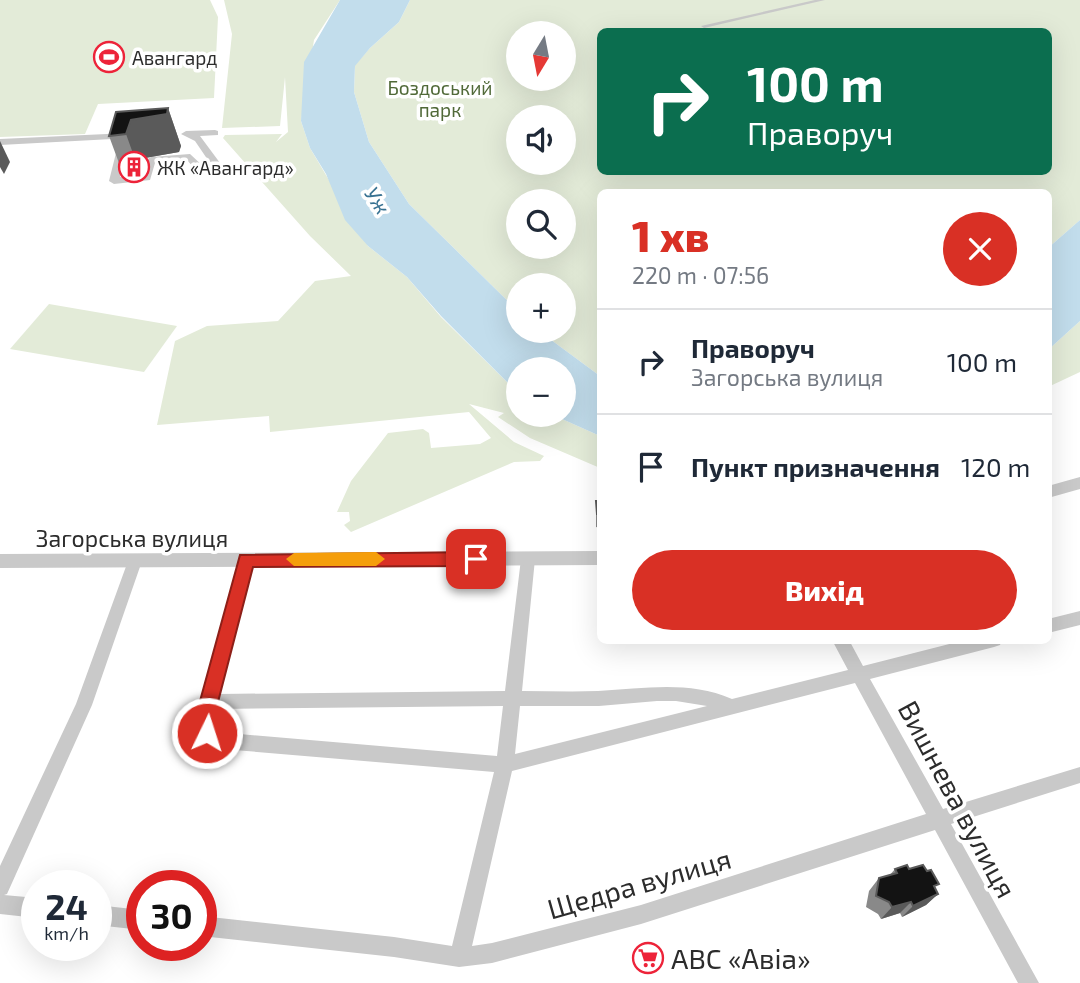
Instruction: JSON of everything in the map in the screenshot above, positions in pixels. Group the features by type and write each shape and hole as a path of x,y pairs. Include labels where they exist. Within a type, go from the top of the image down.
{"street":[{"path":"696,22 789,0"},
{"path":"704,26 822,0"},
{"path":"173,134 215,133"},
{"path":"123,136 114,181 146,178 151,160 190,157 203,173 218,167 198,139 186,134"},
{"path":"0,142 136,136"},
{"path":"1052,491 1080,483"},
{"name":"Загорська вулиця","path":"0,561 597,558"},
{"path":"459,957 505,765 528,559"},
{"path":"246,560 204,723 207,733 216,739 505,765 979,644"},
{"path":"0,887 84,705 135,561"},
{"path":"1052,625 1080,618"},
{"name":"Вишнева вулиця","path":"842,644 1029,983"},
{"path":"208,702 513,696 583,699 684,695 714,698 731,707"},
{"name":"Щедра вулиця","path":"217,928 394,947 459,957 522,946 763,876 938,817 1080,775"},
{"path":"0,904 21,906"}],"green space":[{"name":"Авангард","path":"0,0 210,0 218,17 214,98 98,104 85,134 0,137"},
{"path":"224,0 340,0 314,40 301,121 310,148 368,246 407,277 441,317 506,381 506,422 498,417 504,413 469,404 514,442 544,456 540,461 514,462 351,532 344,525 350,521 349,512 337,512 351,481 388,433 423,429 429,433 431,448 480,444 491,438 469,412 270,432 269,416 157,425 175,341 207,326 278,321 315,281 351,276 310,236 223,138 225,135 282,134 276,142 288,132 285,77 280,126 222,128 232,34"},
{"name":"Боздоський парк","path":"410,0 1080,0 1080,220 1052,244 1052,189 597,189 597,374 555,343 576,343 576,273 506,273 506,299 409,204 369,142 354,92 355,65 399,22"},
{"path":"49,304 177,326 144,372 10,349"},
{"path":"1080,321 1080,372 1052,385 1052,346"},
{"path":"576,425 597,435 597,467 530,438 513,427"}],"water":[{"name":"Уж","path":"340,0 410,0 399,22 370,48 355,66 354,92 369,142 409,204 506,299 506,343 555,343 574,357 506,357 506,381 441,316 407,277 368,246 345,220 326,174 310,148 301,121 304,62"},
{"path":"1080,220 1080,321 1052,346 1052,244"},
{"path":"576,358 597,374 597,435 576,425"}],"building":[{"path":"168,108 167,114 131,120 126,134 109,136 116,112"},
{"path":"907,865 909,869 923,865 927,871 931,870 939,884 934,886 938,894 913,906 911,902 892,907 889,902 876,896 879,878 897,873 895,869"}],"slow traffic":[{"path":"294,559 376,559"}],"place":[{"name":"Авангард","path":"109,57"},
{"name":"ЖК «Авангард»","path":"134,167"},
{"name":"ABC «Авіа»","path":"648,958"}],"route":[{"path":"207,733 204,723 208,702 246,560 476,559"}]}
